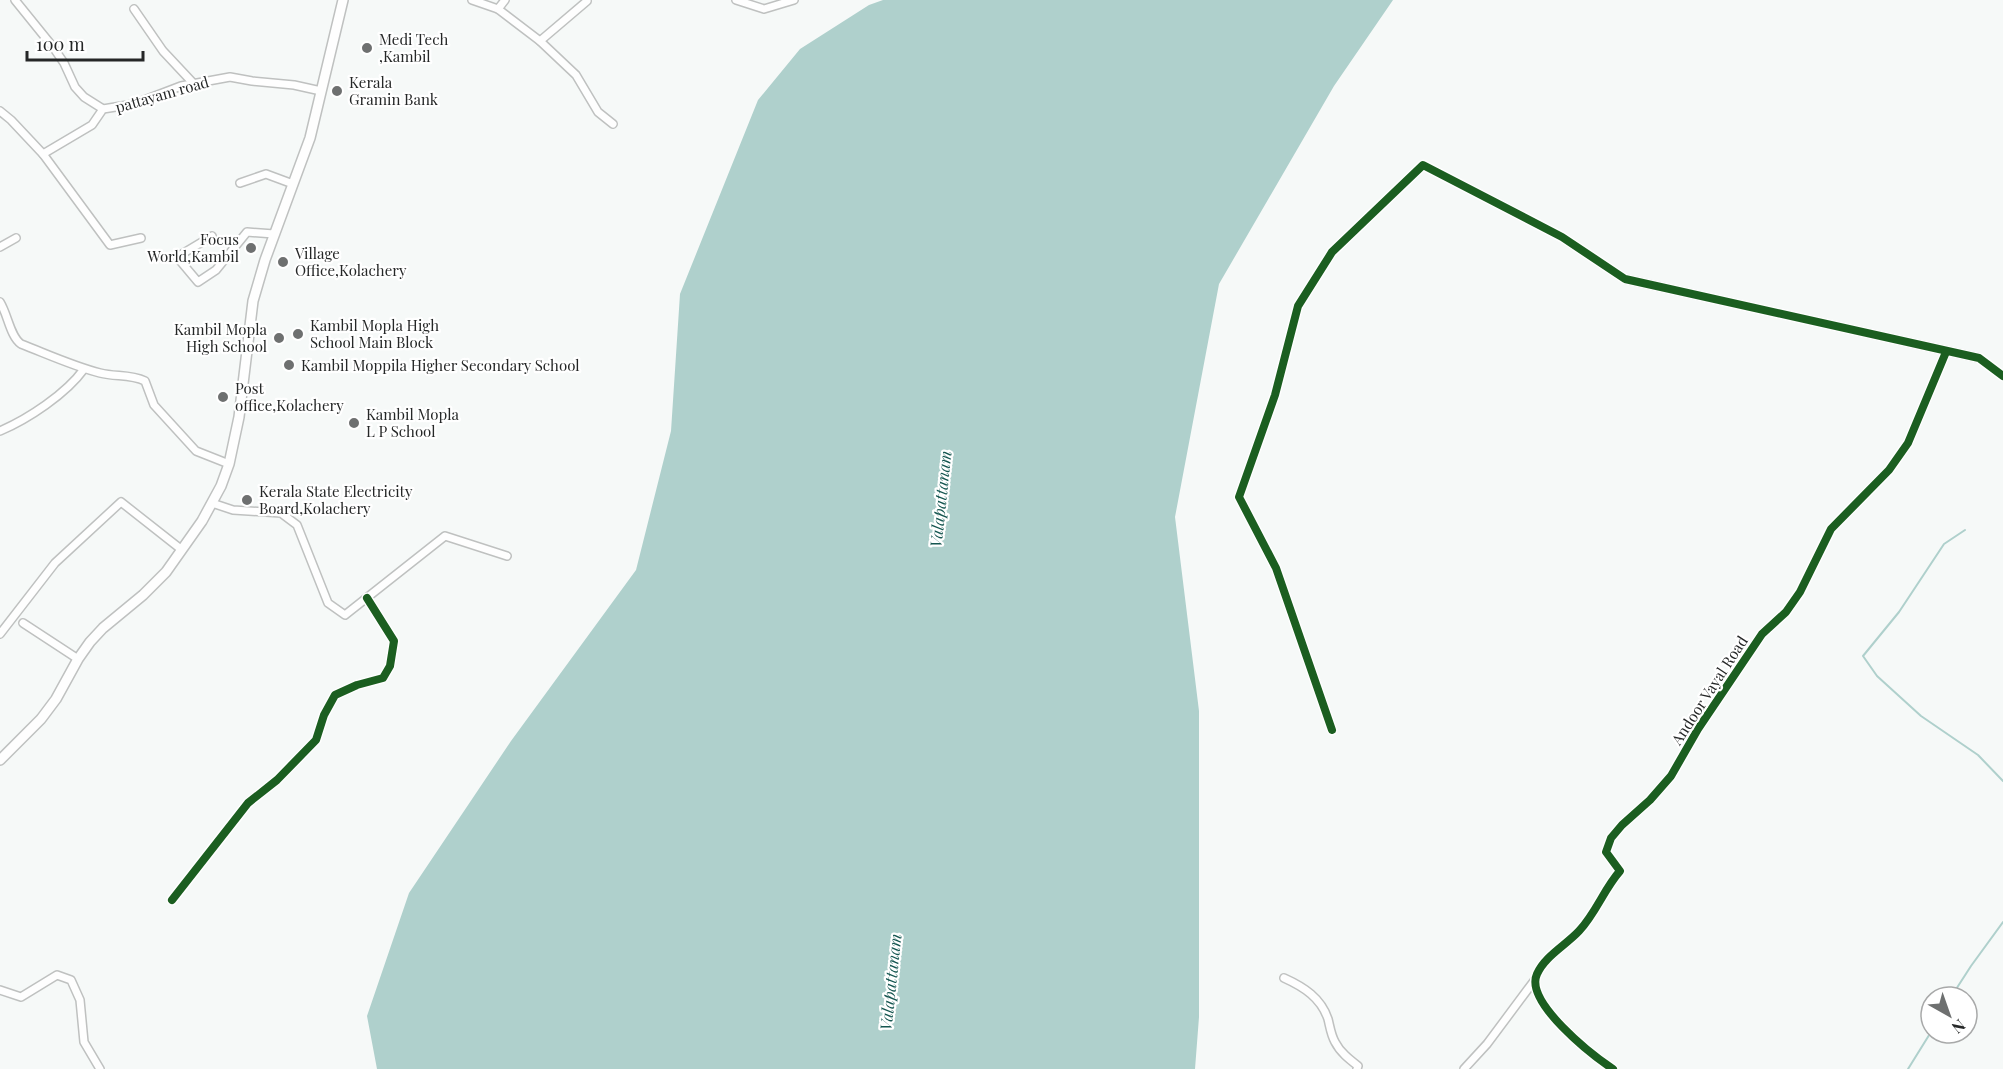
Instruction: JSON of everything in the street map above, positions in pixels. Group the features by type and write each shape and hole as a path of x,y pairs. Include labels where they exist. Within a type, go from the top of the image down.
{"main road":[{"path":"0,759 42,719 78,659 103,628 166,572 212,503 229,464 239,417 253,301 274,234 310,138 343,0"}],"street":[{"path":"15,0 43,32 64,63 75,87 84,98 103,109"},
{"path":"472,0 498,9 540,41 576,75 598,112 613,124"},
{"path":"498,9 505,0"},
{"path":"736,0 764,9 794,0"},
{"path":"540,41 587,2"},
{"path":"134,9 163,51 193,83"},
{"name":"pattayam road","path":"43,154 92,125 103,109 134,104 193,83 230,76 321,91"},
{"path":"0,111 43,154 110,245 141,238"},
{"path":"1332,730 1276,568 1239,497 1275,395 1298,306 1332,252 1423,165 1562,237 1624,279 1980,358 2003,376"},
{"path":"240,183 266,174 293,184"},
{"path":"212,236 177,257 198,282 216,270 247,232 274,234"},
{"path":"0,247 16,238"},
{"path":"0,302 9,319 15,340 21,345 84,369 104,374 135,376 146,381 154,405 196,451 229,464"},
{"name":"Andoor Vayal Road","path":"1534,981 1545,963 1578,933 1597,908 1611,881 1620,871 1606,852 1611,838 1671,776 1698,729 1762,634 1786,612 1800,592 1830,529 1889,470 1908,443 1946,352"},
{"path":"0,431 32,414 65,390 84,369"},
{"path":"0,633 55,563 121,502 182,550"},
{"path":"212,503 233,510 281,513 297,525 328,603 345,615 445,536 507,556"},
{"path":"172,900 248,803 277,780 316,740 324,715 335,695 357,685 383,678 390,666 394,641 367,598"},
{"path":"23,623 78,659"},
{"path":"0,990 21,997 57,975 71,980 80,1000 84,1042 98,1062 100,1069"},
{"path":"1284,978 1305,988 1314,996 1327,1017 1335,1043 1343,1054 1358,1066 1356,1069"},
{"path":"1464,1069 1487,1044 1534,981"},
{"path":"1534,981 1537,995 1576,1042 1613,1069"}],"water":[{"name":"Valapattanam","path":"883,0 1393,0 1334,86 1219,284 1175,517 1199,711 1199,1017 1195,1069 377,1069 367,1016 409,893 511,741 636,570 671,431 680,294 758,100 800,49 869,5"}],"waterway":[{"path":"1965,530 1944,544 1899,612 1863,656 1877,676 1921,716 1978,755 2003,781"},
{"path":"1959,985 2003,922"},
{"path":"1908,1069 1923,1045"}],"cycle path":[{"path":"1332,730 1276,568 1239,497 1275,395 1298,306 1332,252 1423,165 1562,237 1625,279 1979,358 2003,376"},
{"path":"1613,1069 1576,1040 1550,1013 1540,999 1536,986 1537,974 1545,962 1585,924 1620,871 1606,852 1611,838 1671,776 1698,729 1762,634 1786,612 1800,592 1831,529 1889,470 1908,443 1946,352"},
{"path":"172,900 248,803 277,780 316,740 324,715 335,695 357,685 383,678 390,666 394,641 367,598"}],"place":[{"name":"Medi Tech ,Kambil","path":"367,48"},
{"name":"Kerala Gramin Bank","path":"337,91"},
{"name":"Focus World,Kambil","path":"251,248"},
{"name":"Village Office,Kolachery","path":"283,262"},
{"name":"Kambil Mopla High School Main Block","path":"298,334"},
{"name":"Kambil Mopla High School","path":"279,338"},
{"name":"Kambil Moppila Higher Secondary School","path":"289,365"},
{"name":"Post office,Kolachery","path":"223,397"},
{"name":"Kambil Mopla L P School","path":"354,423"},
{"name":"Kerala State Electricity Board,Kolachery","path":"247,500"}]}
